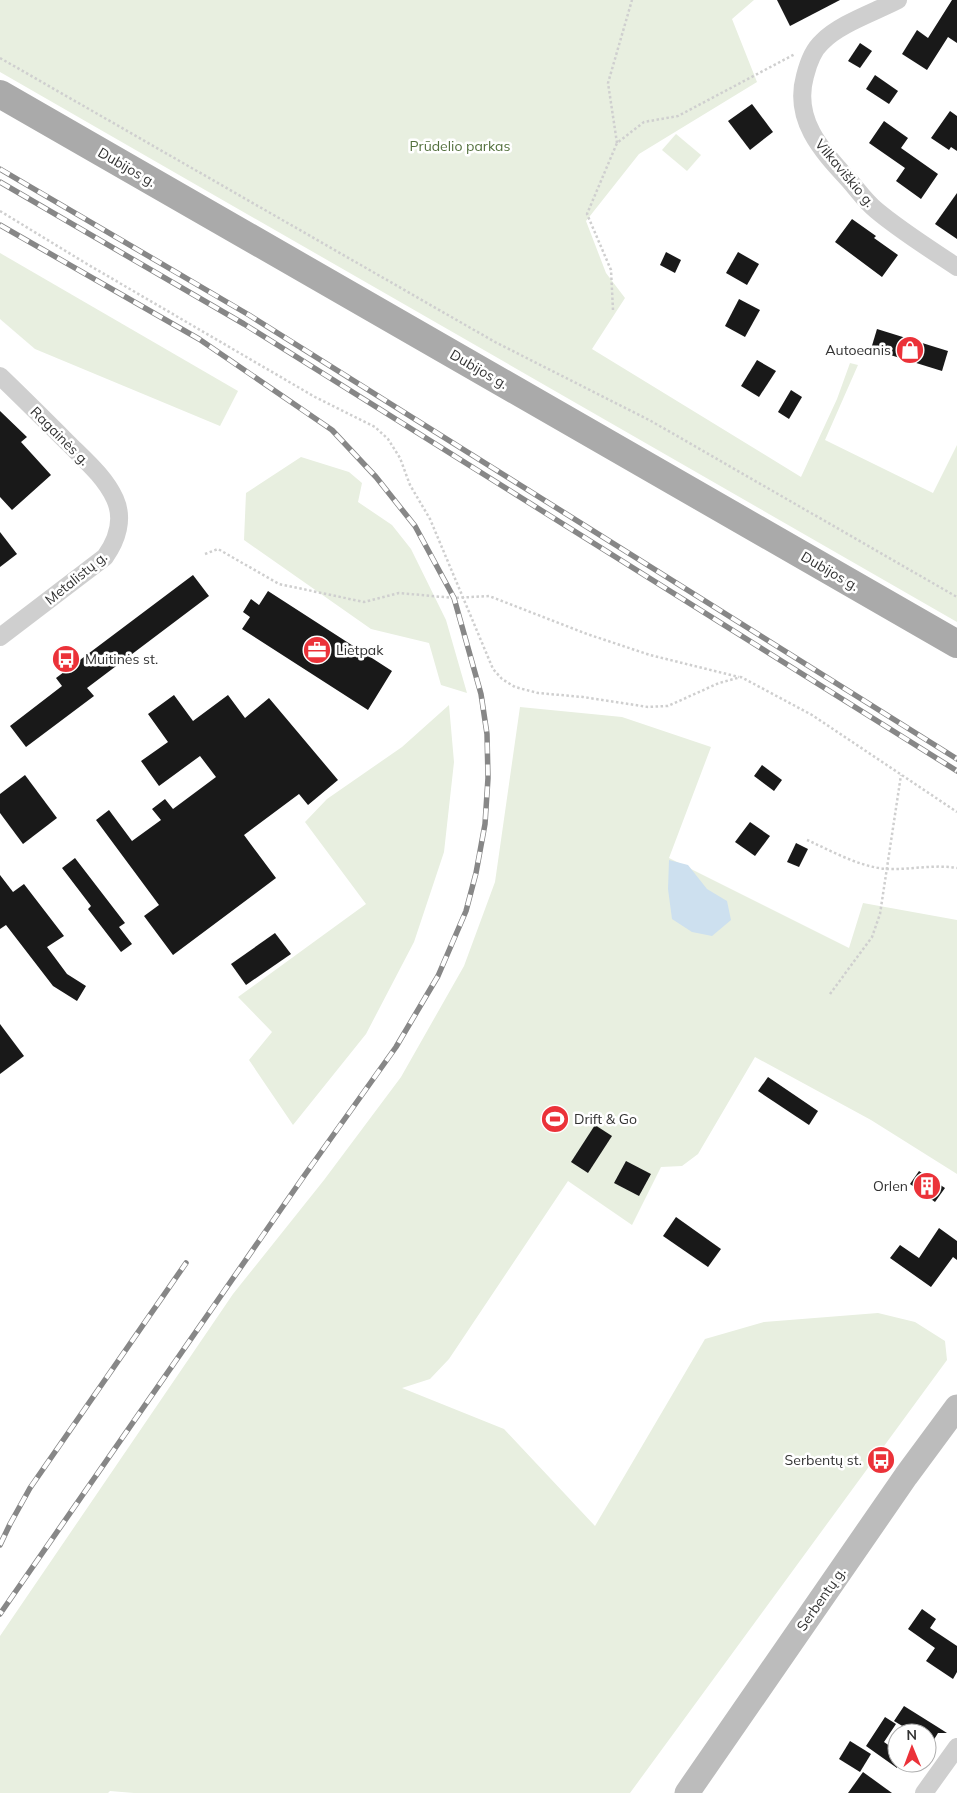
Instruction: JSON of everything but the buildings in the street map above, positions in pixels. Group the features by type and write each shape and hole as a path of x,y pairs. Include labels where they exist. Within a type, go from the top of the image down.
{"main road":[{"name":"Dubijos g.","path":"0,94 957,644"},
{"name":"Serbentų g.","path":"687,1793 906,1476 957,1407"}],"street":[{"name":"Vilkaviškio g.","path":"898,0 837,30 821,42 806,70 801,88 803,109 809,129 820,149 875,209 957,267"},
{"name":"Ragainės g.","path":"0,376 100,475 115,500"},
{"name":"Metalistų g.","path":"0,637 105,557 113,547 117,536 119,517 115,500"},
{"path":"924,1793 957,1747"}],"path":[{"path":"617,143 608,83 632,0"},
{"path":"613,310 611,270 587,214 617,143 644,122 678,116 821,42"},
{"path":"0,58 495,342 651,420 957,597"},
{"path":"0,211 315,397 375,427 388,440 400,458 410,485 430,519 493,669 502,679 515,687 538,693 583,697 648,707 668,706 719,683 741,677"},
{"path":"205,554 218,548 279,584 364,602 399,593 454,598 489,596 586,634 650,655 741,677 812,715 957,812"},
{"path":"830,994 872,937 880,914 901,775"},
{"path":"807,840 858,863 886,869 946,866 957,868"}],"green space":[{"name":"Prūdelio parkas","path":"0,0 754,0 732,19 757,82 639,154 586,221 606,273 625,298 592,349 801,477 837,399 850,363 858,365 825,440 933,493 957,445 957,622 0,72"},
{"path":"676,134 701,155 687,171 662,150"},
{"path":"0,253 238,391 220,426 35,349 0,319"},
{"path":"301,457 349,472 362,483 358,502 392,525 411,549 446,620 467,693 441,685 429,643 371,629 244,540 246,493"},
{"path":"449,705 454,762 444,852 414,942 366,1034 293,1125 249,1060 272,1032 238,997 366,904 305,822 327,799 402,747"},
{"path":"520,707 622,717 711,747 669,858 849,948 863,903 957,920 957,1174 871,1120 755,1057 698,1154 682,1166 661,1167 632,1225 568,1181 449,1359 430,1379 402,1388 504,1429 595,1526 705,1339 764,1322 878,1313 915,1322 945,1341 947,1360 630,1793 134,1793 110,1791 108,1793 0,1793 0,1636 233,1294 324,1180 401,1077 464,966 495,882"}],"water":[{"path":"669,860 688,865 707,889 727,901 731,920 712,936 692,932 672,919 668,889"}],"railway":[{"path":"0,169 249,315 957,759"},
{"path":"0,182 244,324 957,771"},
{"path":"0,225 199,339 332,430 376,477 415,526 454,598 481,694 487,734 488,778 485,824 476,873 466,911 438,976 396,1047 304,1176 0,1614"},
{"path":"0,1545 30,1488 186,1263"}],"place":[{"name":"Autoeanis","path":"910,350"},
{"name":"Lietpak","path":"317,650"},
{"name":"Muitinės st.","path":"66,659"},
{"name":"Drift & Go","path":"555,1119"},
{"name":"Orlen","path":"927,1186"},
{"name":"Serbentų st.","path":"881,1460"}]}
